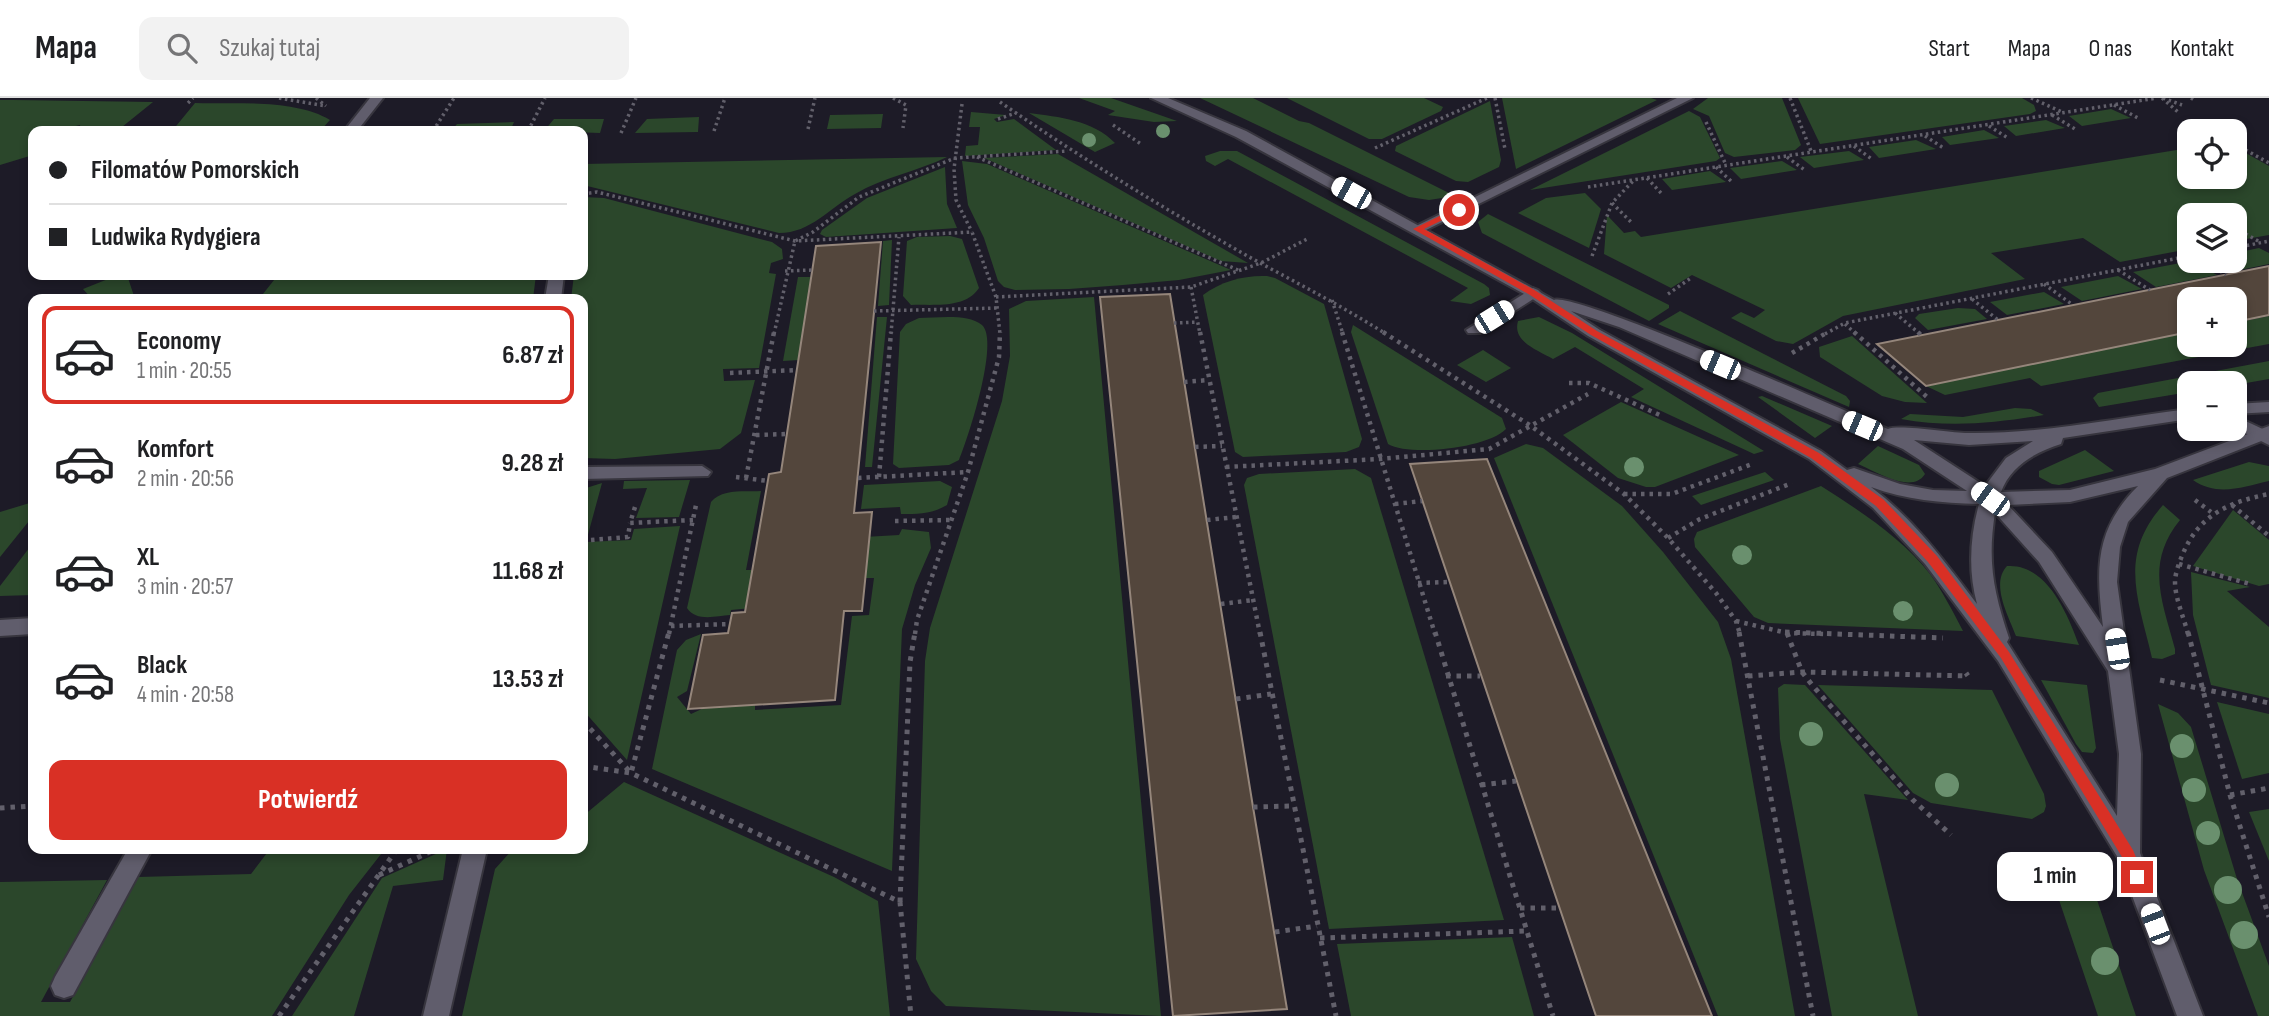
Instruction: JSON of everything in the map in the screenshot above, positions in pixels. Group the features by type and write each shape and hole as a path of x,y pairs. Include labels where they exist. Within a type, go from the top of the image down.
{"street":[{"path":"354,126 377,98"},
{"path":"1157,98 1241,134 1533,293 1594,333 1865,480 1898,490 1933,496 1990,499 2070,496 2160,474 2267,436"},
{"path":"1417,229 1687,98"},
{"path":"1474,330 1533,293"},
{"path":"1533,293 1625,324 1909,445 1952,471 1990,499 2029,537 2062,579 2120,671"},
{"path":"2247,408 2269,407"},
{"path":"1862,426 1921,437 2005,440 2177,416"},
{"path":"2005,655 1984,591 1979,542 1999,475 2020,455 2044,443 2096,426"},
{"path":"2247,427 2267,436"},
{"path":"1815,455 1880,503 1933,559 2005,655 2128,854 2190,1016"},
{"path":"588,473 702,472"},
{"path":"2128,854 2130,754 2107,582 2108,555 2114,528 2131,501 2160,474"},
{"path":"0,628 28,626"},
{"path":"64,986 137,854"},
{"path":"436,1016 474,854"}],"path":[{"path":"188,103 193,98"},
{"path":"279,98 327,106"},
{"path":"436,126 454,98"},
{"path":"531,126 545,98"},
{"path":"621,133 636,98"},
{"path":"714,131 725,98"},
{"path":"808,130 815,98"},
{"path":"893,98 906,105 903,128"},
{"path":"1375,148 1487,98"},
{"path":"1790,98 1811,151"},
{"path":"2031,98 2062,112"},
{"path":"2160,98 2178,112"},
{"path":"1584,188 2160,98 2182,105"},
{"path":"2191,98 2196,101"},
{"path":"1000,102 1070,151 1332,300 1531,426 1624,494 1668,538 1716,593 1735,621 1813,1016"},
{"path":"911,1016 900,902 910,662 918,620 968,472 999,357 1000,331 996,297 972,232 956,200 955,158 962,104"},
{"path":"2114,105 2138,118"},
{"path":"998,119 1016,113"},
{"path":"2052,115 2075,128"},
{"path":"1112,125 1142,144"},
{"path":"1989,126 2008,138"},
{"path":"1924,135 1945,149"},
{"path":"1854,146 1873,160"},
{"path":"746,478 785,271 794,241 813,232 859,197 955,158 1070,151"},
{"path":"2247,151 2269,163"},
{"path":"1786,156 1806,171"},
{"path":"977,157 1238,270"},
{"path":"1716,167 1732,182"},
{"path":"1647,177 1661,193"},
{"path":"1591,256 1612,203 1635,179"},
{"path":"588,193 597,192 794,241 972,232"},
{"path":"1612,203 1632,223"},
{"path":"2247,234 2269,243"},
{"path":"880,477 899,237"},
{"path":"996,297 1191,286 1261,262 1309,238"},
{"path":"2247,245 2262,242"},
{"path":"1792,353 1845,323 2177,258"},
{"path":"785,271 813,270"},
{"path":"2118,270 2150,290"},
{"path":"1668,294 1691,278"},
{"path":"2044,284 2073,305"},
{"path":"1191,286 1336,1016"},
{"path":"1971,299 1998,320"},
{"path":"1332,300 1553,1016"},
{"path":"874,311 998,307"},
{"path":"1895,313 1921,335"},
{"path":"1174,323 1198,322"},
{"path":"1845,323 1931,401"},
{"path":"730,373 798,370"},
{"path":"1184,382 1209,380"},
{"path":"1226,467 1380,459 1489,449 1588,394"},
{"path":"756,435 788,434"},
{"path":"1195,447 1222,446"},
{"path":"631,772 671,625 702,472 768,481"},
{"path":"858,478 968,472"},
{"path":"1668,538 1700,519 1792,483 1785,478"},
{"path":"2269,494 2211,512 2193,533 2179,564 2175,582 2230,795 2269,917"},
{"path":"1394,504 1422,501"},
{"path":"2231,504 2269,536"},
{"path":"1206,520 1236,517"},
{"path":"895,522 953,520"},
{"path":"591,540 628,537 630,523"},
{"path":"2179,564 2250,584"},
{"path":"1418,583 1448,582"},
{"path":"1221,604 1253,600"},
{"path":"1735,621 1787,633 1948,638"},
{"path":"671,625 730,624"},
{"path":"1787,633 1802,671 1913,800 1951,835"},
{"path":"1748,676 1802,671 1968,676 1962,665"},
{"path":"1446,676 1479,676"},
{"path":"2203,689 2269,703"},
{"path":"1236,699 1271,694"},
{"path":"588,726 631,772"},
{"path":"588,767 631,772 900,902"},
{"path":"1481,785 1516,781"},
{"path":"2230,795 2269,788"},
{"path":"0,808 28,806"},
{"path":"1253,807 1293,806"},
{"path":"279,1016 393,854"},
{"path":"378,875 424,854"},
{"path":"1520,908 1559,908"},
{"path":"1275,932 1317,926"},
{"path":"1320,939 1526,930"}],"green space":[{"path":"1079,98 1111,98 1177,121 1154,122 1108,115 1115,111"},
{"path":"1200,98 1253,98 1455,196 1429,200 1409,197"},
{"path":"1287,98 1424,98 1443,107 1441,111 1382,139 1369,139"},
{"path":"1502,98 1651,98 1657,100 1516,169"},
{"path":"1708,98 1782,98 1801,145 1795,150 1734,157 1725,153 1709,116 1693,109"},
{"path":"1798,98 2022,98 2034,105 2036,111 1820,144"},
{"path":"0,100 153,102 123,126 28,126 28,157 0,165"},
{"path":"1490,101 1501,160 1499,167 1468,182 1456,181 1395,151 1396,146"},
{"path":"195,103 283,106 316,113 330,120 325,126 176,126"},
{"path":"2111,109 2131,118 2082,126 2069,116"},
{"path":"1689,111 1700,117 1720,158 1716,161 1530,190"},
{"path":"971,112 1006,115 994,119 997,122 1014,119 1056,150 965,156 966,146 978,145 980,127 969,127"},
{"path":"1029,113 1086,124 1115,143 1095,152"},
{"path":"883,114 881,128 827,129 830,115"},
{"path":"699,117 698,132 635,133 647,119"},
{"path":"554,119 604,119 600,133 588,133 588,126 548,126"},
{"path":"2046,120 2065,128 2016,136 2004,126"},
{"path":"514,122 512,126 455,126"},
{"path":"1984,130 1999,138 1950,145 1942,137"},
{"path":"1916,140 1936,149 1879,158 1869,147"},
{"path":"2177,150 2177,189 2247,189 2247,154 2269,166 2269,235 2247,239 2247,203 2177,203 2177,251 2120,262 2083,238 1991,253 2025,279 1843,316 1793,344 1776,341 1731,318 1741,312 1754,318 1765,310 1692,275 1671,288 1604,254 1607,215 1624,233 1635,231 1641,237"},
{"path":"1220,151 1237,151 1484,284 1489,288 1490,295 1471,304 1450,301 1468,288 1228,159 1215,166 1206,161 1205,156"},
{"path":"1849,151 1864,160 1814,168 1800,157"},
{"path":"1058,154 1248,263 1221,261 984,158"},
{"path":"947,157 866,188 801,229 779,233 588,186 588,164"},
{"path":"962,161 987,164 1231,270 1179,280 1123,285 1015,290 1004,287 998,281 984,238 968,205"},
{"path":"1782,161 1797,170 1741,179 1730,168"},
{"path":"945,167 947,204 957,228 826,237 820,234 867,198"},
{"path":"1710,171 1726,182 1672,190 1662,179"},
{"path":"1585,193 1601,209 1589,248 1518,213 1546,198"},
{"path":"588,197 604,198 772,242 782,249 783,259 771,263 769,273 776,274 759,368 723,369 724,381 755,380 741,433 720,449 615,459 588,458 588,294 572,294 573,280 588,280"},
{"path":"1488,214 1669,305 1669,308 1649,321 1482,233 1478,222"},
{"path":"950,236 962,239 979,288 973,295 958,302 911,305 903,296 907,241 917,237"},
{"path":"892,240 889,305 878,306 883,241"},
{"path":"2259,248 2269,253 2269,264 2247,269 2247,250"},
{"path":"2177,264 2177,273 2217,275 2156,287 2133,272"},
{"path":"1267,276 1324,304 1362,439 1359,447 1346,452 1243,457 1235,452 1203,295 1234,280"},
{"path":"2118,276 2142,289 2082,301 2061,287"},
{"path":"798,277 812,277 799,360 783,361"},
{"path":"106,280 129,280 133,294 88,294 83,289"},
{"path":"274,280 535,280 534,294 263,294"},
{"path":"2044,292 2064,304 2007,315 1990,302"},
{"path":"1094,297 1161,1016 946,1006 931,991 916,959 925,661 930,628 1002,401 1010,356 1009,309 1026,301"},
{"path":"1958,308 1975,309 1987,319 1928,330 1915,318 1919,314"},
{"path":"1680,311 1846,396 1850,401 1849,407 1658,324"},
{"path":"2269,316 2269,344 2247,348 2247,321"},
{"path":"877,317 887,317 872,467 865,467"},
{"path":"1539,317 1572,333 1764,451 1754,454 1631,397 1644,389 1575,347 1553,359 1534,349 1519,335 1518,321"},
{"path":"919,318 960,318 982,325 987,335 985,369 975,412 959,460 949,465 899,468 893,464 900,332 906,324"},
{"path":"1353,325 1502,418 1506,429 1497,436 1467,446 1413,450 1388,444 1351,332"},
{"path":"2177,334 2177,357 2198,357 2041,386 2030,378 1945,395 1926,386"},
{"path":"1852,336 1927,403 1905,402 1882,396 1820,357 1819,347"},
{"path":"1483,350 1511,368 1486,382 1457,365"},
{"path":"2269,361 2269,379 2247,383 2247,371 2216,371"},
{"path":"2177,378 2177,394 2099,407 2093,398 2098,393"},
{"path":"1762,396 1832,426 1815,438 1758,397"},
{"path":"1621,402 1739,455 1655,487 1646,487 1618,478 1563,435"},
{"path":"2015,408 2031,409 2044,415 1973,423 1901,419 1910,414 1963,417"},
{"path":"1526,444 1543,448 1622,506 1663,552 1718,622 1731,659 1795,1016 1718,1016 1494,458"},
{"path":"1878,446 1919,465 1925,474 1919,480 1903,482 1858,464"},
{"path":"2085,450 2114,471 2059,485 2039,477 2039,471"},
{"path":"2249,462 2269,466 2269,481 2240,488 2221,489 2211,488 2193,480"},
{"path":"1355,469 1371,478 1504,920 1329,929 1244,485 1247,478 1259,474"},
{"path":"1765,472 1774,480 1701,505 1692,496"},
{"path":"690,480 679,517 636,518 647,488 623,489 624,481"},
{"path":"940,481 952,487 947,505 936,510 920,514 901,514 900,507 861,509 864,485"},
{"path":"602,483 588,535 588,487"},
{"path":"1821,486 1879,526 1919,561 1939,588 1963,631 1768,623 1754,617 1695,547 1697,532"},
{"path":"761,491 746,570 760,570 752,608 731,610 730,615 696,615 687,608 711,502 727,493"},
{"path":"28,504 28,522 0,557 0,512"},
{"path":"2163,505 2180,520 2169,536 2160,567 2165,615 2175,649 2175,654 2162,659 2152,658 2135,578 2140,542"},
{"path":"2233,510 2269,540 2269,584 2259,586 2193,566"},
{"path":"680,526 627,760 588,716 588,542 631,540 634,529"},
{"path":"902,529 929,532 931,548 915,585 902,629 892,871 652,769 677,650 686,640 701,634 687,691 677,697 691,714 706,707 755,705 755,710 841,705 852,616 869,615 874,578 857,578 864,537 899,535"},
{"path":"28,550 28,595 0,596 0,586"},
{"path":"2007,566 2021,567 2044,582 2062,606 2079,645 2016,636 2002,601 2000,582"},
{"path":"2191,572 2250,587 2227,591 2269,627 2269,698 2211,685 2193,615"},
{"path":"2041,680 2087,685 2096,748 2093,753 2082,752 2076,744"},
{"path":"1784,684 1805,685 1908,800 1864,794 1918,1016 1832,1016 1780,739 1778,688"},
{"path":"1818,685 1992,690 2044,794 2044,812 2032,819 1931,803 1913,793"},
{"path":"2217,702 2269,714 2269,773 2242,779"},
{"path":"2158,704 2178,713 2191,727 2237,879 2269,966 2269,1016 2258,1016 2204,870"},
{"path":"624,782 834,877 878,901 890,1016 462,1016 495,869 508,854 588,854 588,812"},
{"path":"2269,809 2269,861 2249,812"},
{"path":"266,854 381,854 349,895 272,1016 0,1016 0,882 107,880 41,1002 70,1002 138,877 251,874"},
{"path":"436,854 446,854 443,880 393,886 354,1016 292,1016 382,878"},
{"path":"2043,864 2070,868 2092,885 2136,1016 2098,1016 2053,882 2028,877 2032,870"},
{"path":"1512,937 1534,1016 1351,1016 1337,944"}],"building":[{"path":"881,242 854,513 872,512 862,611 844,611 835,700 688,709 703,635 728,633 732,613 745,612 769,474 781,472 816,246"},
{"path":"2269,266 2269,315 2247,320 2247,287 2177,287 2177,334 1926,386 1877,344 2234,273 2247,273 2247,270"},
{"path":"1170,294 1287,1009 1173,1016 1100,297"},
{"path":"1487,459 1712,1016 1596,1016 1410,464"}],"route":[{"path":"1459,210 1417,229 1533,293 1594,333 1815,455 1880,503 1933,559 2005,655 2128,854 2137,877"}]}
